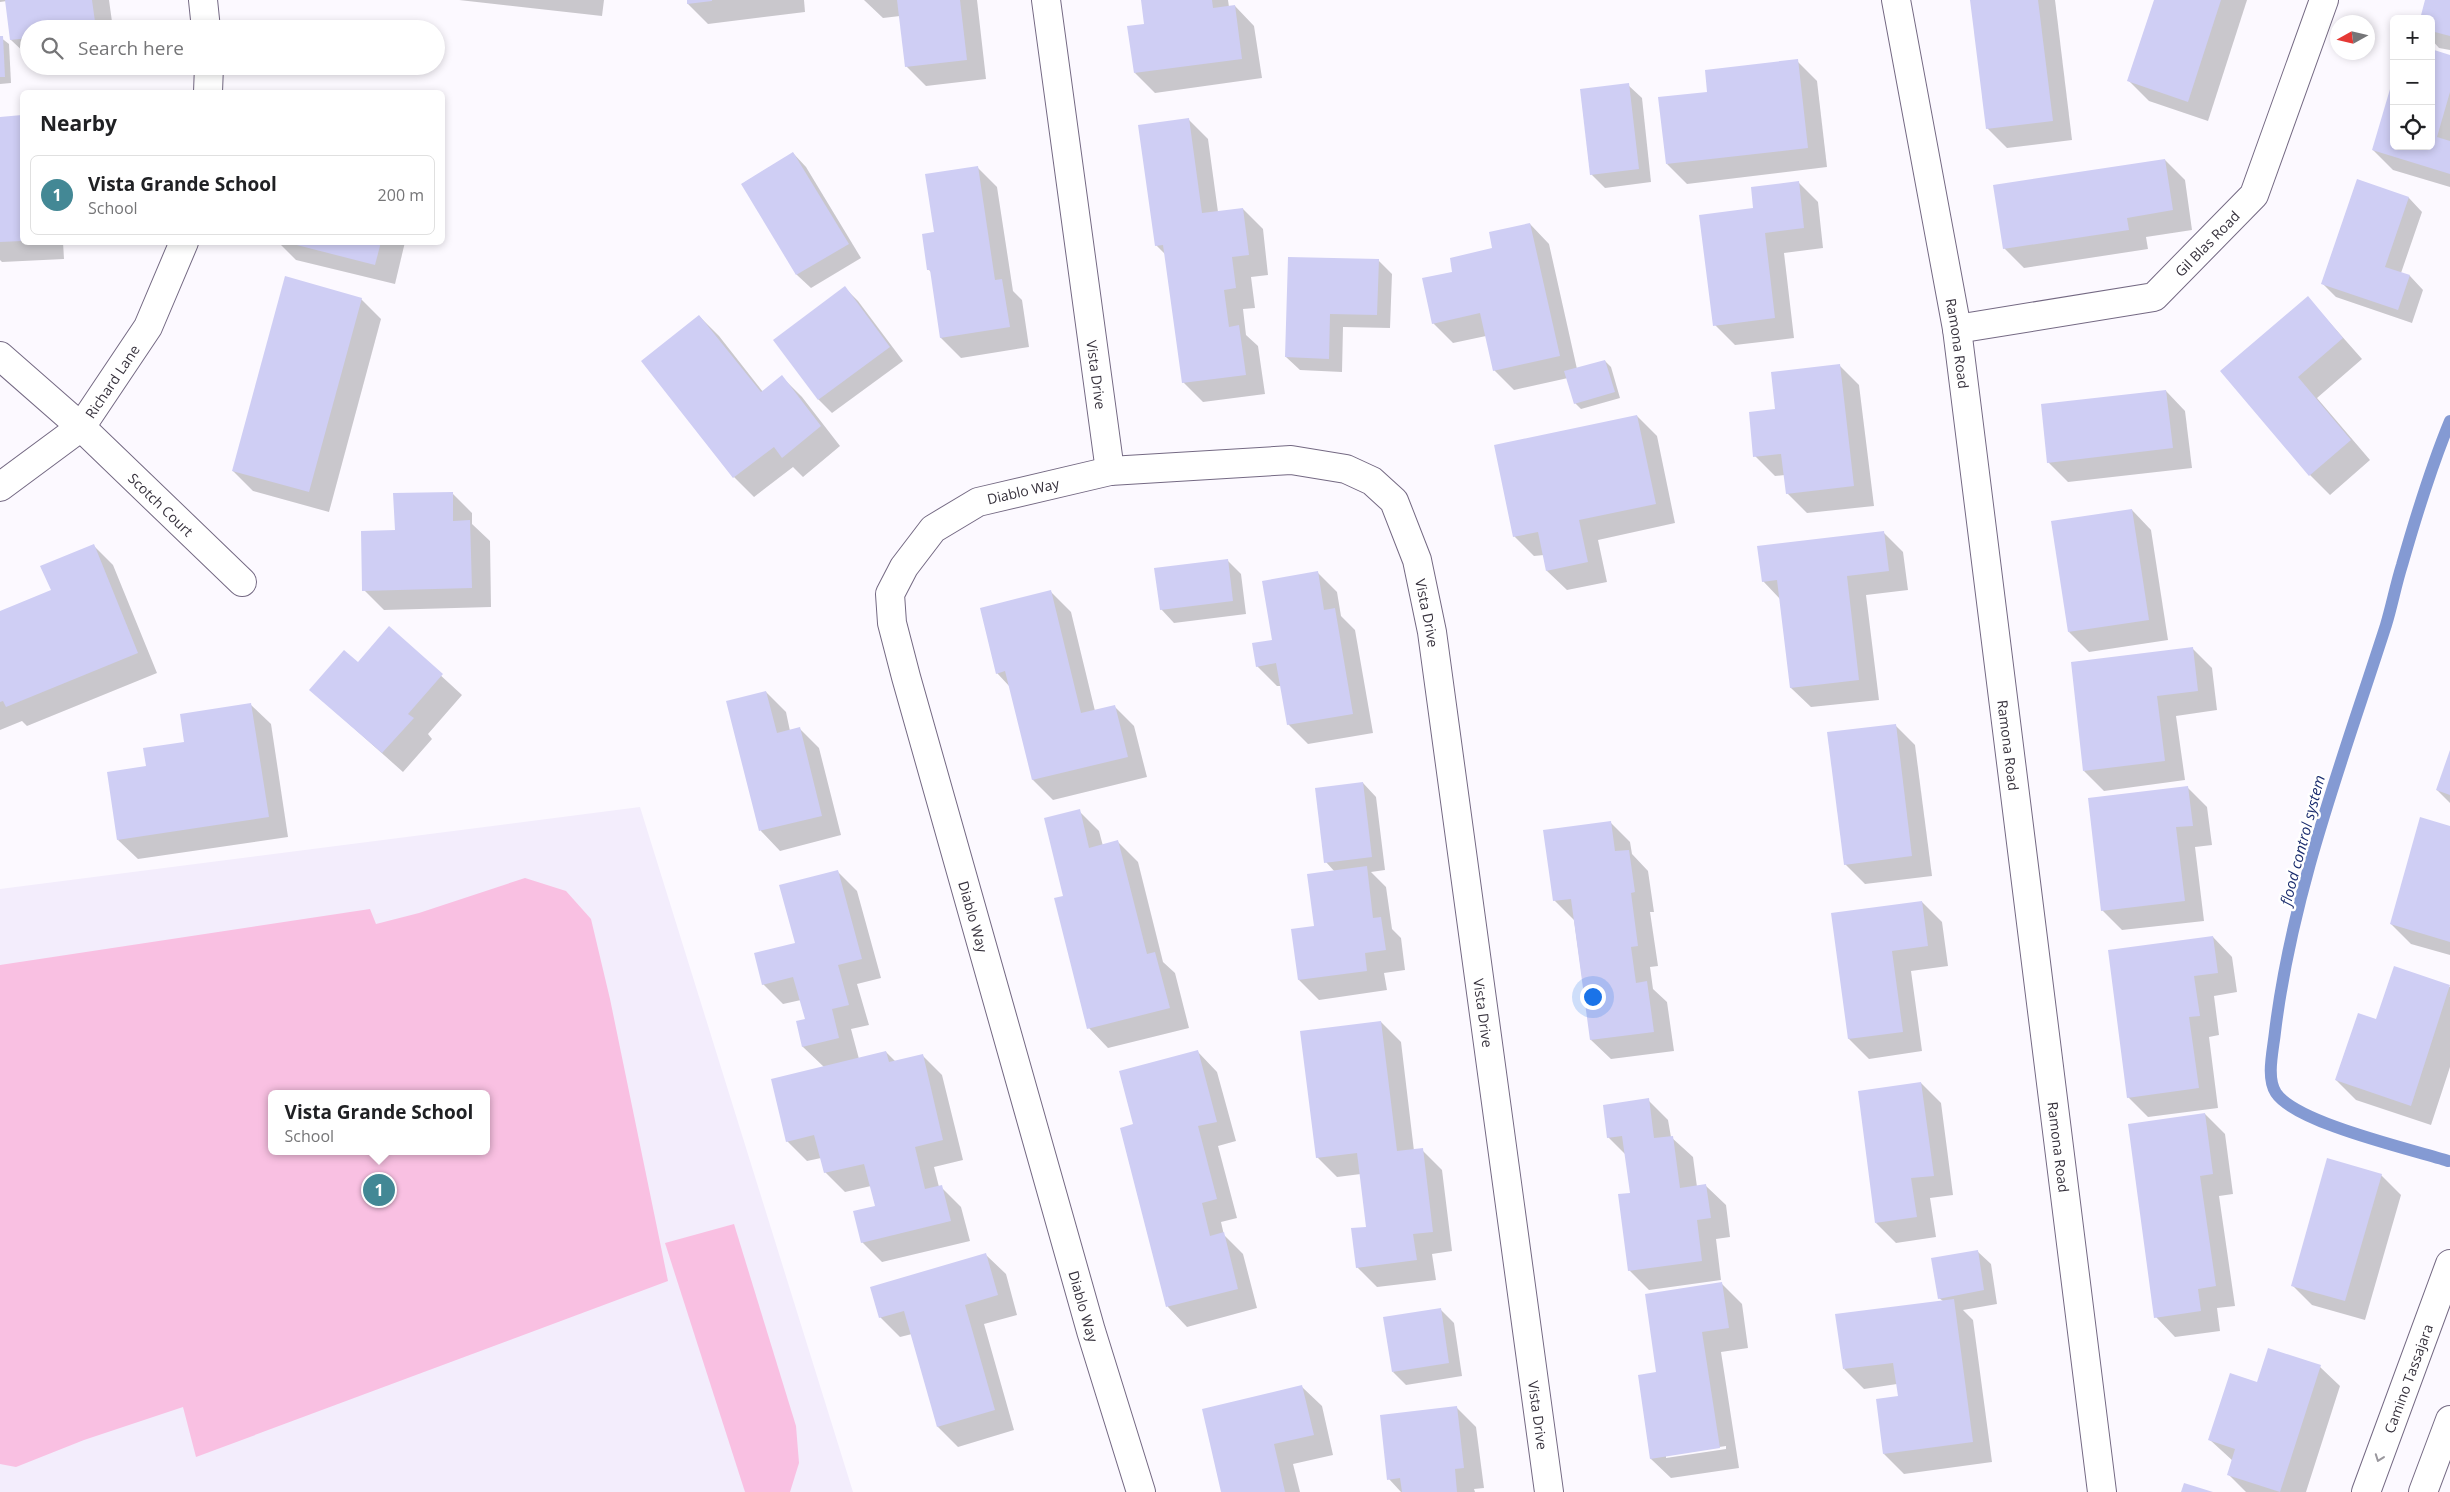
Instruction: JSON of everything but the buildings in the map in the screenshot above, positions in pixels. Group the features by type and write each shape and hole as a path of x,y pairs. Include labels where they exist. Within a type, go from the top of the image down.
{"street":[{"path":"203,0 205,20"},
{"name":"Vista Drive","path":"1046,0 1110,471 1292,460 1346,469 1372,481 1394,501 1417,560 1432,632 1549,1492"},
{"name":"Ramona Road","path":"1896,0 1957,330 2102,1492"},
{"name":"Gil Blas Road","path":"1957,330 2154,298 2254,196 2324,0"},
{"path":"208,90 209,75"},
{"name":"Richard Lane","path":"0,488 80,427 148,327 183,245"},
{"name":"Scotch Court","path":"0,356 80,427 242,582"},
{"name":"Diablo Way","path":"1110,471 978,502 933,528 904,567 890,594 892,623 906,677 1091,1331 1141,1492"},
{"name":"Camino Tassajara","path":"2366,1492 2450,1264"},
{"path":"2423,1492 2450,1420"}],"shaded area":[{"path":"640,807 853,1492 0,1492 0,889"},
{"path":"525,878 566,891 591,919 610,999 668,1281 196,1457 183,1407 84,1440 16,1467 0,1464 0,965 370,909 376,924 419,913"},
{"path":"734,1224 796,1426 799,1463 790,1492 745,1492 665,1243"}],"waterway":[{"name":"flood control system","path":"2448,1161 2355,1134 2306,1115 2288,1104 2276,1093 2271,1080 2271,1072 2283,980 2293,928 2306,877 2336,776 2386,625 2418,510 2450,421"}],"place":[{"name":"Vista Grande School","path":"379,1190"}]}
